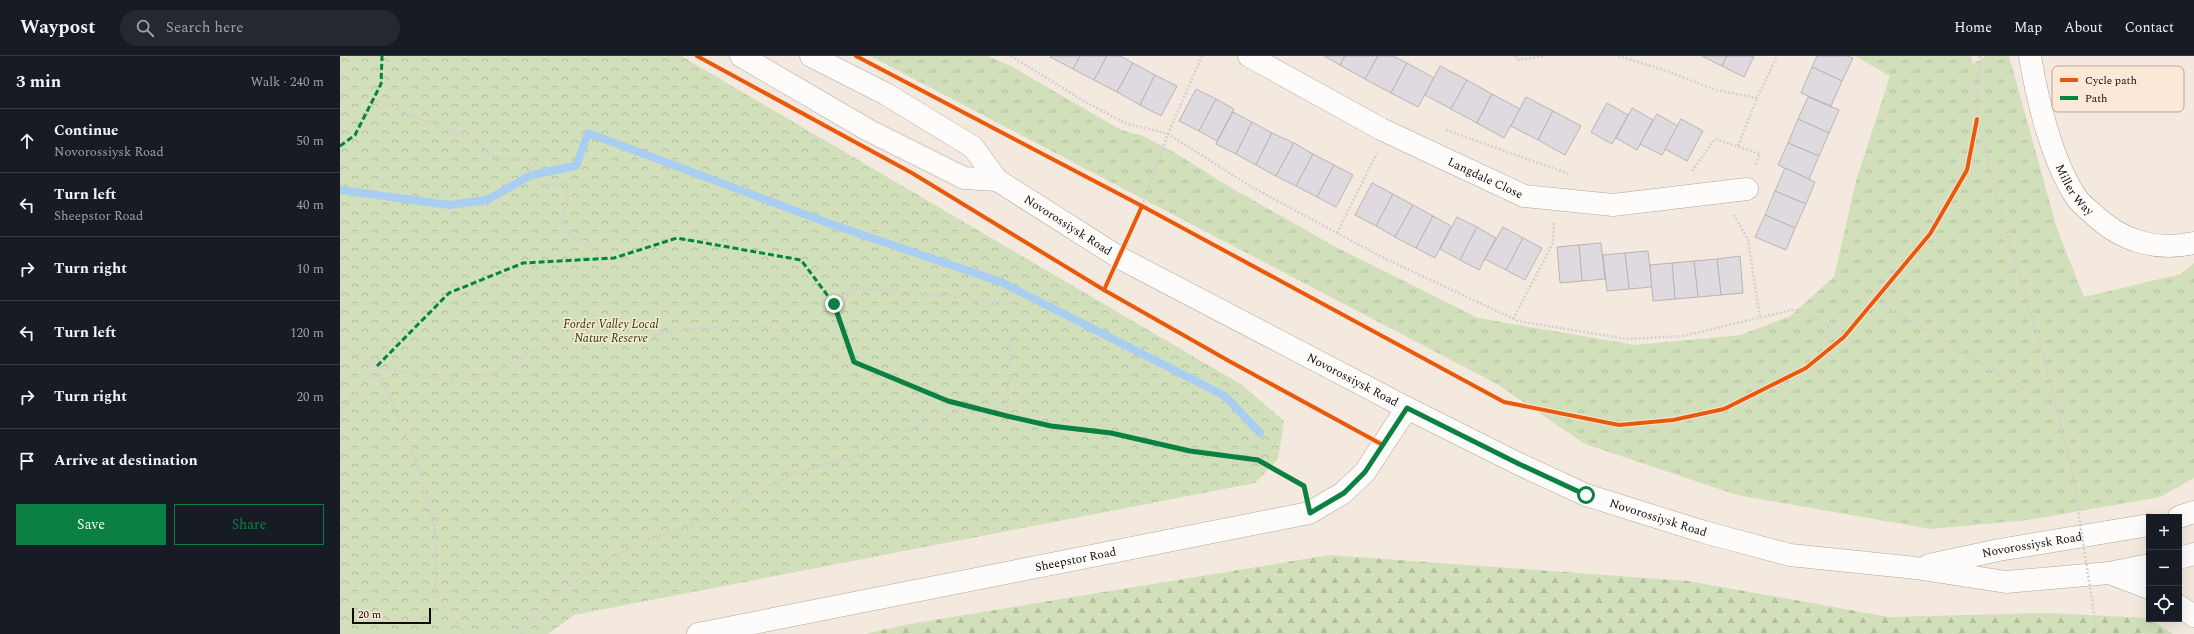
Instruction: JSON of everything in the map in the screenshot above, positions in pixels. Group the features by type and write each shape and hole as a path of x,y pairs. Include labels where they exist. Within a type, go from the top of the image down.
{"main road":[{"name":"Novorossiysk Road","path":"740,56 868,130 964,178 997,180"},
{"name":"Novorossiysk Road","path":"811,56 886,94 973,147 997,180 1120,258 1407,408 1519,464 1586,495 1704,532 1790,555 1916,568 2006,582 2109,572 2146,566"},
{"name":"Langdale Close","path":"1249,56 1388,132 1524,196 1613,205 1747,189"},
{"name":"Miller Way","path":"2030,56 2033,73 2055,155 2077,198 2103,224 2128,239 2160,246 2194,243"},
{"name":"Sheepstor Road","path":"698,634 1310,513 1344,493 1365,472 1407,408"},
{"path":"2182,516 2194,512"},
{"name":"Novorossiysk Road","path":"1916,568 1999,550 2146,526"},
{"path":"2182,557 2194,554"},
{"path":"2109,572 2146,587"},
{"path":"2182,608 2194,616"}],"path":[{"path":"1011,56 1082,100 1125,123 1168,134 1250,186 1336,233 1386,259 1513,319 1627,339 1683,336 1792,310 1802,311 1844,337"},
{"path":"1139,213 1168,134 1202,56"},
{"path":"1515,56 1519,60 1544,56"},
{"path":"1618,56 1661,69 1716,90 1757,98"},
{"path":"1688,177 1715,139 1738,146 1757,98 1777,56"},
{"path":"1974,133 1977,119 1980,56"},
{"path":"373,99 417,118 467,136 497,158 526,160 531,166 534,178 542,184 556,186 566,182 566,192 568,197 560,221 570,226 568,232 570,236 590,246 602,258"},
{"path":"1977,119 2012,254 2037,333 2072,469 2097,634"},
{"path":"1439,128 1574,176"},
{"path":"1336,233 1388,132"},
{"path":"1135,203 1148,210"},
{"path":"1732,213 1748,240 1760,318"},
{"path":"1513,319 1553,243"},
{"path":"854,362 834,304 850,289 928,293 1006,302"},
{"path":"1871,305 1880,294"},
{"path":"1875,300 2057,408"},
{"path":"340,345 377,366 454,383 500,370 548,341 606,344 664,333 704,328 769,327 948,401 1051,426 1111,433 1190,451 1258,460 1304,486 1310,513"},
{"path":"1838,342 1848,332"},
{"path":"1007,416 1011,336"},
{"path":"340,350 347,348"},
{"path":"340,411 377,366"},
{"path":"377,366 416,460 435,528 436,594 465,634"},
{"path":"521,634 554,597 599,564 645,541 698,523 738,500 795,472 858,456 902,432 932,420 976,408"}],"green space":[{"name":"Forder Valley Local Nature Reserve","path":"340,56 681,56 1242,385 1284,421 1278,459 1255,483 574,615 548,634 340,634"},
{"path":"870,56 987,56 1009,65 1121,130 1143,136 1172,151 1228,186 1332,245 1478,318 1635,345 1741,335 1790,316 1834,277 1856,181 1890,76 1855,56 1971,56 1973,64 1986,56 2009,56 2057,229 2084,297 2181,274 2194,263 2194,478 2160,497 2028,520 1931,529 1737,495 1585,444 1497,384"},
{"path":"1329,555 1688,581 1889,617 2048,613 2146,618 2146,622 2154,622 2173,634 865,634 904,625"}],"building":[{"path":"1080,56 1073,69 1050,57"},
{"path":"1080,56 1107,56 1094,80 1073,69"},
{"path":"1107,56 1120,56 1133,63 1117,92 1094,80"},
{"path":"1324,56 1345,56 1340,65"},
{"path":"1345,56 1378,56 1365,79 1340,65"},
{"path":"1378,56 1393,56 1407,63 1391,93 1365,79"},
{"path":"1702,56 1727,56 1722,66"},
{"path":"1727,56 1754,56 1744,77 1722,66"},
{"path":"1817,56 1847,56 1853,58 1842,81 1812,67"},
{"path":"1133,63 1155,75 1140,105 1117,92"},
{"path":"1407,63 1434,78 1418,107 1391,93"},
{"path":"1440,66 1467,80 1451,109 1425,95"},
{"path":"1812,67 1842,81 1831,106 1801,93"},
{"path":"1155,75 1177,86 1161,116 1140,105"},
{"path":"1467,80 1492,94 1477,123 1451,109"},
{"path":"1196,89 1216,99 1199,131 1179,121"},
{"path":"1492,94 1520,109 1504,138 1477,123"},
{"path":"1526,97 1553,111 1538,140 1511,126"},
{"path":"1808,97 1839,110 1829,133 1798,119"},
{"path":"1216,99 1234,109 1217,141 1199,131"},
{"path":"1607,103 1628,115 1612,144 1591,132"},
{"path":"1632,108 1653,120 1637,150 1616,138"},
{"path":"1553,111 1581,126 1565,155 1538,140"},
{"path":"1233,112 1252,122 1236,154 1216,144"},
{"path":"1657,114 1678,126 1662,155 1640,144"},
{"path":"1681,119 1703,131 1687,161 1665,149"},
{"path":"1798,119 1829,133 1819,156 1788,143"},
{"path":"1252,122 1272,133 1256,165 1236,154"},
{"path":"1272,133 1294,143 1276,176 1256,165"},
{"path":"1294,143 1313,154 1296,186 1276,176"},
{"path":"1788,143 1819,156 1809,179 1778,165"},
{"path":"1313,154 1334,165 1317,197 1296,186"},
{"path":"1334,165 1353,175 1336,207 1317,197"},
{"path":"1785,168 1815,182 1806,204 1775,191"},
{"path":"1372,183 1393,194 1376,226 1355,215"},
{"path":"1775,191 1806,204 1795,228 1765,215"},
{"path":"1393,194 1413,205 1395,237 1376,226"},
{"path":"1413,205 1433,216 1416,248 1395,237"},
{"path":"1765,215 1795,228 1786,250 1755,237"},
{"path":"1433,216 1451,226 1435,258 1416,248"},
{"path":"1457,217 1477,227 1460,260 1440,249"},
{"path":"1477,227 1496,238 1479,270 1460,260"},
{"path":"1503,227 1523,238 1506,270 1485,259"},
{"path":"1523,238 1542,248 1525,280 1506,270"},
{"path":"1601,243 1605,279 1582,281 1579,245"},
{"path":"1579,245 1582,281 1560,283 1557,247"},
{"path":"1648,251 1652,287 1629,289 1625,253"},
{"path":"1625,253 1629,289 1607,291 1603,255"},
{"path":"1740,256 1743,293 1721,295 1717,259"},
{"path":"1717,259 1721,295 1698,297 1694,261"},
{"path":"1694,261 1698,297 1675,299 1672,263"},
{"path":"1672,263 1675,299 1653,301 1650,265"}],"waterway":[{"path":"340,190 449,205 487,200 531,175 576,166 588,133 825,222 1001,282 1225,396 1260,433"}],"marked path":[{"path":"340,146 355,135 381,84 382,56"},
{"path":"377,366 449,293 523,263 614,258 677,238 801,260 834,304"}],"cycle path":[{"path":"697,56 912,173 1104,290"},
{"path":"856,56 1142,206 1504,402 1619,425 1673,420 1724,409 1806,368 1844,337 1930,234 1967,170 1977,119"},
{"path":"1142,206 1104,290 1229,361 1383,445"}],"route":[{"path":"834,304 854,362 948,401 1007,416 1051,426 1111,433 1190,451 1258,460 1304,486 1310,513 1344,493 1365,472 1407,408 1519,464 1586,495"}]}
